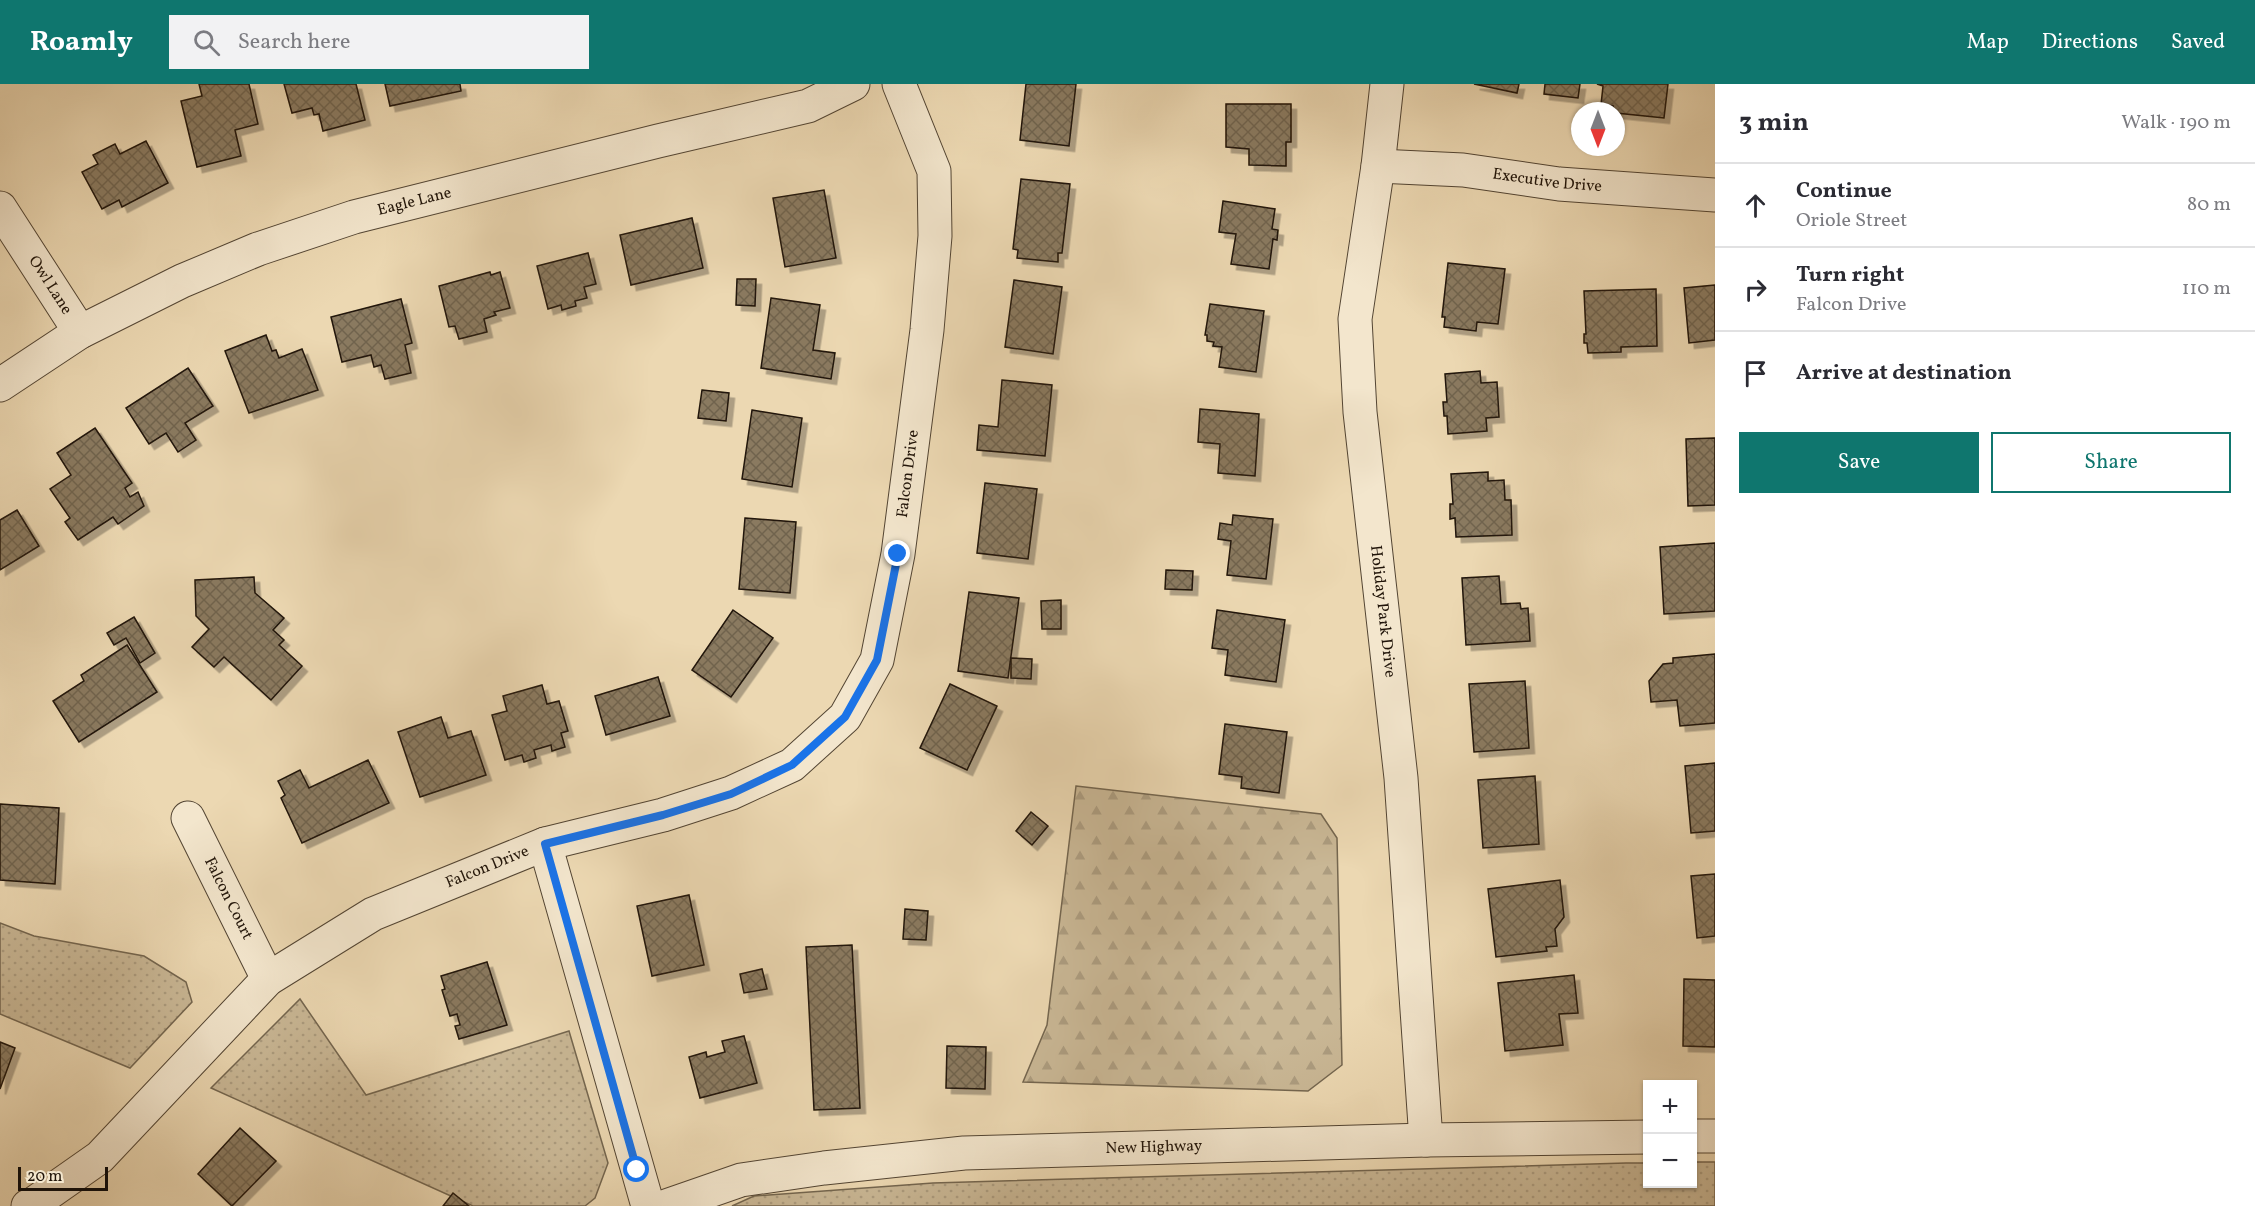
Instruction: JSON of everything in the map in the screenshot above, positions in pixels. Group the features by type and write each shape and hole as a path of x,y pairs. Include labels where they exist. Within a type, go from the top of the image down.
{"street":[{"name":"Eagle Lane","path":"0,386 80,332 182,280 258,249 354,217 808,106 853,84"},
{"name":"Falcon Drive","path":"28,1206 100,1157 268,979 373,914 545,844 663,815 731,794 792,765 845,717 877,660 898,554 927,330 935,236 934,171 899,84"},
{"name":"Holiday Park Drive","path":"1387,84 1378,166 1355,319 1360,412 1401,778 1426,1140"},
{"name":"Executive Drive","path":"1378,166 1463,170 1559,184 1715,195"},
{"name":"Owl Lane","path":"0,208 80,332"},
{"name":"Falcon Court","path":"188,818 268,979"},
{"path":"545,844 648,1206"},
{"path":"1697,1136 1715,1136"},
{"name":"New Highway","path":"666,1206 741,1180 824,1168 964,1153 1426,1140 1643,1137"}],"green space":[{"path":"1076,786 1321,814 1337,838 1342,1065 1308,1091 1023,1082 1047,1025"},
{"path":"0,923 34,936 144,956 186,982 192,1002 130,1068 0,1014"},
{"path":"300,999 366,1095 569,1031 608,1163 595,1198 585,1206 473,1206 211,1088"},
{"path":"1697,1162 1715,1162 1715,1206 732,1206 754,1196 933,1183 1643,1163 1643,1188 1697,1188"}],"building":[{"path":"199,84 249,84 258,124 235,130 241,156 197,167 181,101 202,96"},
{"path":"284,84 356,84 365,120 323,131 319,114 314,115 312,108 292,113"},
{"path":"385,84 460,84 461,91 390,106"},
{"path":"1026,84 1076,84 1069,146 1020,140"},
{"path":"1474,84 1519,84 1517,93"},
{"path":"1545,84 1580,84 1578,98 1544,94"},
{"path":"1597,84 1668,84 1664,118 1625,114 1625,102 1601,102 1603,86"},
{"path":"1226,104 1291,104 1291,142 1286,142 1286,166 1249,165 1249,149 1226,147"},
{"path":"146,141 168,183 122,207 119,200 102,209 82,172 98,164 93,155 115,144 120,154"},
{"path":"1021,179 1070,184 1062,253 1058,253 1058,262 1017,258 1018,250 1013,249"},
{"path":"824,190 836,258 785,267 773,198"},
{"path":"1223,201 1275,209 1272,229 1278,230 1277,240 1273,239 1269,269 1231,264 1236,234 1219,232"},
{"path":"692,218 703,268 631,285 620,235"},
{"path":"588,253 596,284 584,287 587,298 575,301 576,306 562,310 561,305 548,309 537,266"},
{"path":"1448,263 1505,269 1498,324 1477,322 1476,331 1444,327 1445,317 1442,317"},
{"path":"490,272 491,275 500,272 510,308 494,312 496,315 484,319 487,332 459,339 455,326 449,327 439,286"},
{"path":"737,279 756,279 755,306 736,305"},
{"path":"1014,280 1062,287 1053,354 1005,347"},
{"path":"1715,285 1715,340 1689,343 1684,288"},
{"path":"1656,289 1657,346 1621,347 1621,352 1588,353 1587,343 1584,343 1584,334 1586,334 1584,291"},
{"path":"771,298 820,305 813,350 835,353 831,379 761,368"},
{"path":"401,299 412,343 405,345 411,373 385,379 381,365 374,367 371,355 342,362 331,317"},
{"path":"1210,304 1264,311 1256,372 1219,367 1222,347 1213,346 1214,342 1207,341 1207,335 1205,335"},
{"path":"266,335 272,351 276,350 279,358 302,349 318,390 249,413 225,351"},
{"path":"188,368 213,406 185,423 196,440 178,452 166,433 149,444 126,408"},
{"path":"1480,371 1481,383 1497,382 1499,417 1486,418 1487,431 1448,434 1443,402 1447,402 1445,374"},
{"path":"1002,380 1052,385 1045,456 977,450 979,425 998,427"},
{"path":"702,390 729,393 726,421 698,418"},
{"path":"1200,409 1259,414 1255,476 1218,473 1220,444 1198,442"},
{"path":"752,410 802,418 792,487 742,479"},
{"path":"95,428 132,483 125,488 130,497 138,492 144,506 118,524 113,517 78,540 65,522 70,518 50,489 71,475 57,453"},
{"path":"1715,438 1715,505 1688,506 1686,439"},
{"path":"1488,472 1488,481 1504,480 1505,500 1511,500 1512,535 1456,537 1455,518 1450,519 1450,504 1453,504 1451,474"},
{"path":"985,483 1037,489 1028,559 977,553"},
{"path":"17,510 39,546 0,570 0,520"},
{"path":"1233,515 1273,519 1266,579 1227,575 1231,541 1218,539 1220,523 1232,525"},
{"path":"745,518 796,522 790,593 739,589"},
{"path":"1715,543 1715,611 1664,614 1660,547"},
{"path":"1166,570 1193,571 1192,590 1165,589"},
{"path":"1499,576 1501,604 1520,603 1521,609 1528,608 1530,641 1466,645 1462,578"},
{"path":"254,577 255,593 284,618 273,630 284,640 279,645 302,666 271,700 224,657 214,667 192,647 209,629 196,616 195,580"},
{"path":"969,592 1019,598 1008,678 958,671"},
{"path":"1061,600 1061,629 1042,629 1041,601"},
{"path":"733,610 773,638 731,697 692,670"},
{"path":"1217,610 1285,620 1276,682 1225,675 1228,650 1212,648"},
{"path":"134,617 155,653 140,663 126,638 114,645 107,633"},
{"path":"127,645 157,692 79,742 53,701 84,681 81,675"},
{"path":"1715,654 1715,723 1680,726 1677,700 1651,702 1649,681 1663,664 1673,663 1673,658"},
{"path":"1011,658 1032,659 1031,679 1011,678"},
{"path":"658,677 670,716 606,735 595,696"},
{"path":"1525,681 1529,748 1474,752 1469,684"},
{"path":"950,684 997,706 967,770 920,748"},
{"path":"542,685 547,704 559,701 568,731 561,733 565,747 552,751 551,745 534,750 536,758 524,762 522,755 505,760 492,715 507,711 503,696"},
{"path":"441,717 448,738 471,731 486,775 420,797 398,732"},
{"path":"1225,724 1287,732 1279,793 1241,788 1242,777 1219,774"},
{"path":"368,760 389,803 302,843 281,798 285,795 278,781 300,770 309,788"},
{"path":"1715,763 1715,831 1691,833 1685,766"},
{"path":"1535,776 1539,844 1483,848 1478,780"},
{"path":"0,804 59,808 55,884 0,880"},
{"path":"1031,812 1048,826 1032,845 1016,831"},
{"path":"1715,874 1715,936 1697,938 1691,876"},
{"path":"1560,880 1564,917 1555,929 1557,946 1546,947 1547,951 1496,957 1488,889"},
{"path":"689,895 704,965 652,976 637,906"},
{"path":"905,909 928,911 926,940 903,939"},
{"path":"852,945 860,1108 814,1110 806,947"},
{"path":"487,962 507,1025 459,1039 455,1026 460,1025 457,1014 450,1016 442,990 445,989 441,976"},
{"path":"762,969 767,989 744,993 740,974"},
{"path":"1574,975 1578,1013 1559,1014 1563,1045 1505,1051 1498,983"},
{"path":"1684,979 1715,980 1715,1047 1683,1046"},
{"path":"744,1036 757,1083 700,1098 689,1057 706,1052 707,1057 725,1052 722,1041"},
{"path":"0,1042 15,1048 0,1089"},
{"path":"947,1046 986,1047 985,1089 946,1088"},
{"path":"240,1128 276,1161 232,1206 198,1174"},
{"path":"453,1193 469,1206 443,1206"}],"route":[{"path":"637,1170 545,844 663,815 731,794 792,765 845,717 877,660 898,554"}]}
